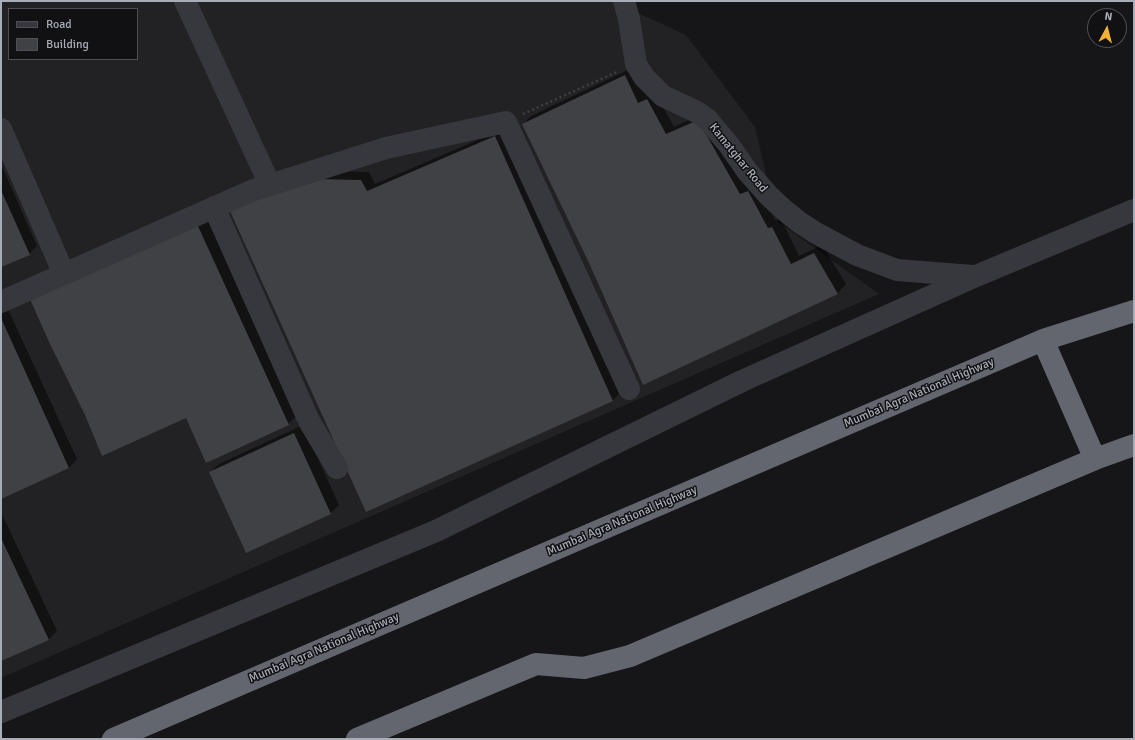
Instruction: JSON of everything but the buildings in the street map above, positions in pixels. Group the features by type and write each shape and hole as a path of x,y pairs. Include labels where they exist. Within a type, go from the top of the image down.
{"highway":[{"name":"Mumbai Agra National Highway","path":"113,739 1043,340 1134,311"},
{"path":"1043,340 1096,459"},
{"path":"357,739 536,664 584,668 630,656 1096,459 1134,445"}],"street":[{"path":"185,1 270,185"},
{"name":"Kamatghar Road","path":"624,1 629,19 636,64 644,77 663,96 697,112 708,120 730,145 747,171 769,196 799,222 857,255 897,270 976,276"},
{"path":"1,302 251,191 386,148 506,122 629,389"},
{"path":"1,129 64,274"},
{"path":"214,207 309,421 338,468"},
{"path":"1,712 436,531 742,381 976,276 1134,210"}],"path":[{"path":"506,122 636,64"}],"shaded area":[{"path":"1,1 612,1 686,35 755,127 777,221 879,294 1,678"}]}
